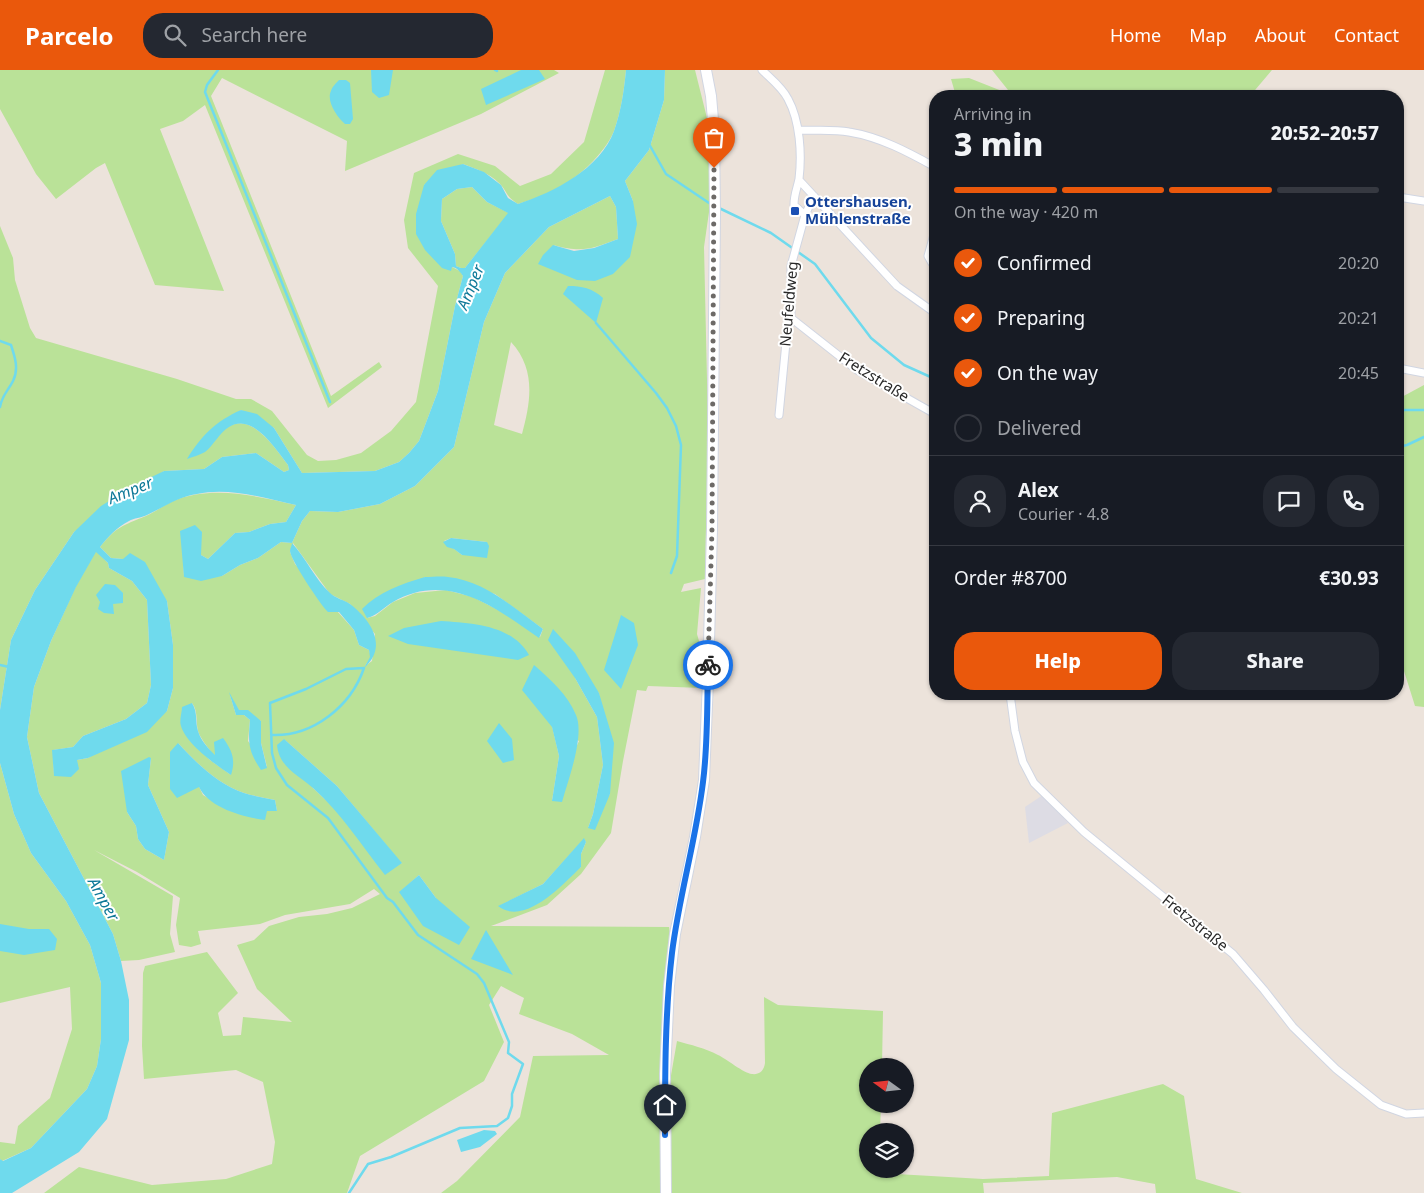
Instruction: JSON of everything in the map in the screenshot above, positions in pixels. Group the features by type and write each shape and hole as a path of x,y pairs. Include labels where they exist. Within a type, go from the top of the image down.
{"main road":[{"path":"666,1193 665,1074 669,986 675,934 695,837 704,780 712,529 715,208 713,123 711,96 706,70"}],"street":[{"path":"762,70 780,87 788,99 795,116 798,130 799,180 794,193 794,205 804,215"},
{"path":"798,130 849,132 865,136 899,148 929,164"},
{"path":"799,180 897,286 929,309"},
{"name":"Neufeldweg","path":"779,416 786,341 791,318 791,266 804,215 814,196"},
{"path":"1404,198 1424,201"},
{"name":"Fretzstraße","path":"791,318 857,370 929,411"},
{"path":"1404,369 1424,372"},
{"name":"Fretzstraße","path":"1011,700 1015,731 1021,754 1034,783 1084,832 1232,954 1293,1027 1336,1069 1381,1105 1406,1114 1424,1113"}],"shaded area":[{"path":"1043,795 1068,823 1029,843 1025,807"}],"green space":[{"path":"0,70 554,70 559,73 481,114 345,171 347,141 222,78 211,96 331,396 379,362 382,367 328,408 205,105 183,121 160,129 224,291 155,285 105,163 56,199 36,174 0,109"},
{"path":"605,70 626,70 620,108 610,140 588,166 560,187 518,204 491,177 463,164 424,185 452,267 460,271 463,276 438,391 419,441 399,462 375,471 302,473 274,428 241,410 221,433 237,423 246,424 254,428 277,450 288,465 289,470 284,472 256,453 222,457 204,469 164,471 74,532 35,590 11,640 0,710 0,226 13,258 15,280 30,328 36,338 177,379 236,399 251,399 272,411 307,455 318,461 336,460 361,453 391,431 416,402 438,286 408,248 404,220 414,173 458,154 495,166 520,186 551,174 584,142"},
{"path":"665,70 695,70 711,134 709,212 704,247 708,424 705,579 684,584 681,592 701,588 697,634 703,655 702,688 648,686 646,691 637,690 611,833 581,874 547,905 491,926 669,927 662,1082 670,1081 677,1041 722,1057 748,1073 757,1074 761,1071 765,1063 764,997 778,1005 883,1011 882,1058 859,1058 859,1113 881,1113 880,1123 859,1123 859,1178 914,1178 914,1175 983,1179 1049,1176 1052,1113 1163,1084 1184,1096 1196,1179 1242,1193 1156,1193 1155,1184 1117,1177 983,1183 984,1193 441,1193 457,1181 520,1117 533,1056 609,1055 572,1034 519,1014 524,998 501,986 489,1005 504,1042 484,1081 360,1156 347,1193 44,1193 79,1167 152,1185 226,1179 272,1164 275,1142 263,1082 236,1070 144,1079 142,1046 143,973 145,966 207,952 238,993 218,1013 223,1036 241,1035 243,1017 292,1022 257,989 237,945 254,940 269,926 299,917 327,914 352,908 380,894 374,889 350,904 285,915 260,924 198,931 201,944 191,947 179,945 176,925 180,898 137,872 94,850 173,896 170,934 175,952 139,960 121,961 113,934 39,793 27,737 34,687 51,641 76,586 96,551 108,563 109,568 132,581 147,600 151,685 147,703 126,719 83,736 73,747 53,750 54,776 62,776 77,760 88,758 167,711 173,688 173,645 167,601 123,559 111,558 100,547 106,540 125,525 173,501 188,496 219,493 234,494 296,505 286,522 270,524 249,532 235,533 208,559 201,555 183,556 184,577 222,576 240,565 258,558 281,542 292,543 302,521 310,511 338,512 380,504 415,486 454,447 484,322 505,273 549,227 610,196 616,207 618,239 587,249 572,249 553,245 613,274 633,201 625,181 649,150 664,100","holes":["511,342 525,363 528,374 528,410 522,434 494,425","451,538 487,542 462,555 444,541","293,543 330,594 350,604 375,634 372,661 365,666 371,657 369,650 359,645 354,630 295,564 290,552","425,577 495,594 543,629 540,637 504,613 473,597 446,590 415,593 393,602 375,616 367,618","575,678 599,693 610,794 588,828 593,814 603,765 597,717","230,695 239,711 261,721 261,743 267,767 248,741 250,720 244,715 236,715","192,703 202,740 231,775 210,760 189,739","552,726 579,741 552,801 559,756","285,740 337,786 402,864 313,788","178,743 200,765 225,784 244,793 275,800 277,811 231,811 203,795","151,758 148,785 169,832 164,860 145,849 138,839 136,826 127,812","584,839 586,842 581,854 581,867 499,906 543,884","419,875 436,898 400,892"]},
{"path":"992,70 1272,70 1255,90 1008,90"},
{"path":"969,78 999,90 954,90 951,79"},
{"path":"472,187 487,202 509,213 465,268 461,268 456,266 455,254 441,221 442,199 457,189"},
{"path":"1424,385 1424,707 1415,706 1404,671 1404,396"},
{"path":"0,763 14,814 31,853 66,901 90,945 101,983 101,1039 97,1066 87,1089 31,1148 2,1161 0,1159 0,1142 15,1144 18,1126 50,1098 72,1029 70,987 0,1003"}],"water":[{"path":"371,70 393,70 389,95 379,98 372,92"},
{"path":"521,70 539,70 545,79 486,105 481,89"},
{"name":"Amper","path":"626,70 665,70 664,100 649,150 625,181 633,201 637,224 630,257 613,274 595,281 577,280 538,264 543,255 553,245 574,251 594,248 618,239 616,207 610,196 549,227 505,273 484,322 454,447 415,486 380,504 338,512 310,511 302,521 292,543 281,542 258,558 240,565 222,576 201,581 184,577 180,531 195,525 202,532 201,555 208,559 235,533 249,532 270,524 286,522 296,505 234,493 209,492 190,495 125,523 106,540 100,547 111,558 123,559 130,553 145,562 167,601 173,645 173,688 167,711 147,732 88,758 77,760 79,769 71,777 54,776 52,750 73,747 83,736 126,719 147,703 151,685 147,600 132,581 109,568 108,563 96,552 76,587 51,641 34,687 27,737 39,793 113,934 129,1000 129,1040 107,1119 79,1152 12,1193 0,1193 0,1159 3,1161 31,1148 87,1089 97,1066 101,1039 101,983 90,945 66,901 31,853 14,814 0,763 0,710 11,640 35,590 74,532 101,506 137,484 164,471 204,469 222,457 256,453 284,472 289,470 288,465 270,442 255,428 247,424 229,427 222,432 205,452 187,459 210,430 224,419 241,410 257,414 274,428 302,473 375,471 399,462 419,441 438,391 463,276 459,270 452,267 451,271 442,268 425,250 416,234 416,214 424,185 437,170 463,164 484,172 501,185 508,198 518,204 561,186 587,168 607,145 619,116","holes":["472,187 487,202 508,213 465,268 456,266 455,254 441,221 442,199 457,189"]},
{"path":"339,80 346,80 350,83 353,119 350,124 345,124 331,104 330,95 334,85"},
{"path":"568,286 587,288 603,298 596,323 563,294"},
{"path":"451,538 487,542 489,546 487,558 462,555 454,549 447,547 443,542"},
{"path":"292,543 332,595 350,604 365,618 370,626 376,643 375,652 364,668 370,657 369,650 359,645 354,630 339,612 328,612 320,601 291,556"},
{"path":"425,577 445,577 462,580 487,590 510,604 543,629 539,638 481,601 448,591 431,590 414,593 395,601 367,618 362,609 383,593"},
{"path":"105,584 115,585 123,593 123,603 113,604 114,614 104,613 98,609 100,602 96,595"},
{"path":"621,615 634,623 638,645 621,689 604,670"},
{"path":"441,621 478,625 502,632 522,645 529,655 518,660 408,644 388,636 404,628"},
{"path":"553,629 575,653 599,693 614,743 610,794 595,830 588,828 593,814 603,765 597,717 575,678 548,640"},
{"path":"534,665 563,694 573,708 578,724 575,758 562,802 552,801 559,756 552,727 522,690"},
{"path":"229,692 239,710 248,710 261,721 261,743 267,768 261,770 251,752 249,740 250,720 244,715 236,715"},
{"path":"192,703 198,731 208,747 215,755 214,742 223,738 229,747 233,760 231,775 202,754 184,733 180,724 182,707"},
{"path":"499,723 512,739 514,760 503,763 487,741"},
{"path":"284,739 337,786 402,863 385,875 333,808 313,788 285,765 277,745"},
{"path":"178,743 200,765 225,784 244,793 275,800 277,811 267,811 265,820 237,814 210,801 199,787 177,798 170,789 170,752"},
{"path":"149,757 151,758 148,785 169,832 164,860 145,849 138,839 136,826 127,812 121,771"},
{"path":"584,838 586,842 581,854 581,867 543,901 520,911 509,911 498,906 543,884"},
{"path":"419,875 436,898 470,927 459,945 423,926 399,892"},
{"path":"0,924 29,929 49,929 57,939 55,950 24,955 0,951"},
{"path":"486,930 513,975 471,959"},
{"path":"484,1130 495,1131 497,1134 480,1147 461,1152 457,1140"}],"waterway":[{"path":"218,70 207,85 205,92 330,402"},
{"path":"649,144 666,174 712,205"},
{"path":"719,208 771,233 815,264 871,338 904,365 929,376"},
{"path":"596,323 656,393 667,408 676,426 681,445 677,556 671,573"},
{"path":"0,341 11,345 16,368 13,381 0,407"},
{"path":"1404,410 1424,410"},
{"path":"1404,446 1424,437"},
{"path":"0,665 9,667"},
{"path":"271,735 287,734 301,731 315,725 328,716 350,695 364,668 346,669 306,689 270,703 272,753 276,768 287,785 328,818 387,898 393,902 418,935 477,974 484,983 509,1042 508,1053 523,1064 512,1094 512,1106 508,1118 497,1126 460,1128 391,1157 368,1164 349,1193"}],"way so far":[{"path":"708,665 712,529 714,168"}],"place":[{"name":"Ottershausen, Mühlenstraße","path":"795,211"}],"route":[{"path":"665,1135 665,1074 669,986 675,934 695,837 704,780 708,665"}]}
